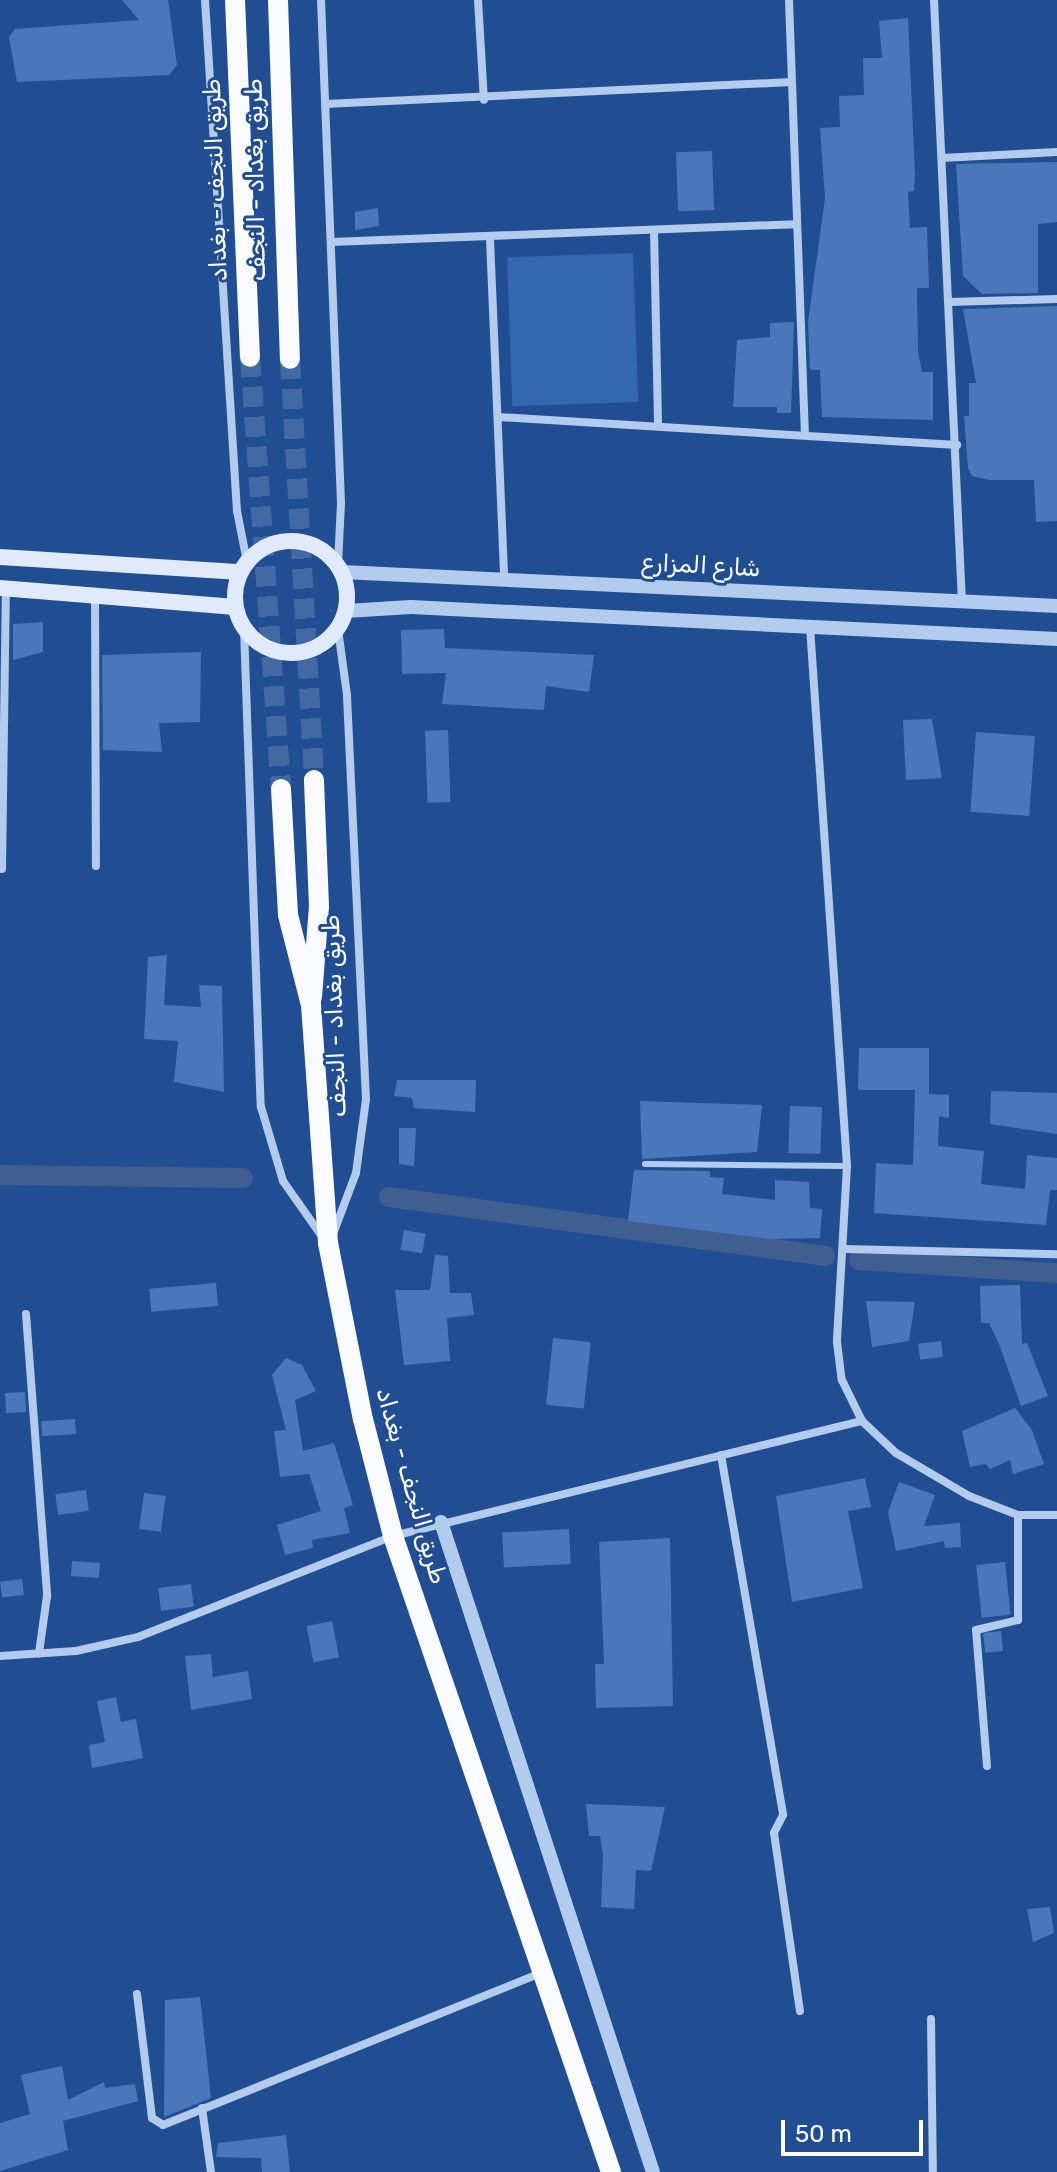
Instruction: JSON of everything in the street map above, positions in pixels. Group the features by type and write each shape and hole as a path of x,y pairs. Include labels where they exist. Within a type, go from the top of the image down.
{"main road":[{"name":"طريق النجف - بغداد","path":"235,0 250,357"},
{"name":"طريق بغداد - النجف","path":"278,0 290,359"},
{"path":"299,541 321,549 340,569 346,611 338,629 320,646 284,654 262,646 244,629 235,607 244,567 265,547 299,541"},
{"path":"0,557 244,567"},
{"path":"3,588 235,607"},
{"name":"طريق بغداد - النجف","path":"311,1005 319,906 314,780"},
{"name":"طريق النجف - بغداد","path":"281,789 288,915 311,1005 328,1243 349,1361 393,1536 547,1971 611,2172"}],"street":[{"path":"205,0 237,511 244,567"},
{"path":"321,0 340,569"},
{"path":"478,0 484,100"},
{"path":"789,0 805,435"},
{"path":"934,0 962,602"},
{"path":"325,104 484,100 791,82"},
{"path":"942,158 1057,152"},
{"path":"331,242 490,239 796,224"},
{"path":"654,231 658,426"},
{"path":"490,239 504,577"},
{"path":"949,302 1057,299"},
{"path":"498,417 957,445"},
{"name":"شارع المزارع","path":"340,569 1057,606"},
{"path":"2,869 3,588"},
{"path":"95,595 96,866"},
{"path":"346,611 411,607 1057,639"},
{"path":"810,627 847,1166 845,1249 837,1342 842,1380 862,1421 896,1453 969,1496 1018,1515 1057,1515"},
{"path":"244,629 261,1107 283,1181 328,1243"},
{"name":"طريق بغداد - النجف","path":"328,1243 356,1173 366,1099 347,695 338,629"},
{"path":"845,1249 1057,1254"},
{"path":"26,1314 47,1596 39,1653"},
{"path":"0,1656 138,1637 393,1536 862,1421"},
{"path":"721,1455 783,1815 774,1833 800,2011"},
{"path":"987,1766 976,1630 1018,1620 1018,1515"},
{"path":"441,1522 653,2172"},
{"path":"137,1994 154,2121 163,2125 547,1971"},
{"path":"931,2019 933,2172"},
{"path":"202,2108 211,2172"}],"lane":[{"path":"645,1164 847,1166"}],"shaded area":[{"path":"633,253 638,402 512,406 507,257"}],"building":[{"path":"122,0 168,0 177,65 169,75 17,82 9,37 15,29 139,20"},
{"path":"908,18 915,175 914,191 908,192 910,228 927,227 929,288 917,288 918,352 922,372 933,372 933,420 822,417 820,370 810,370 808,322 825,198 820,128 840,127 839,96 864,95 863,58 882,58 879,21"},
{"path":"712,151 714,210 678,211 676,152"},
{"path":"1057,162 1057,222 1038,224 1038,293 982,294 963,276 956,164"},
{"path":"378,208 379,226 355,230 355,212"},
{"path":"1057,306 1057,521 1036,522 1034,480 989,480 972,476 968,468 964,416 969,416 969,383 976,383 963,309"},
{"path":"794,322 791,413 777,413 777,407 733,407 737,340 770,337 770,323"},
{"path":"43,622 43,652 13,660 13,624"},
{"path":"444,629 445,648 594,655 589,692 546,686 544,710 442,704 446,673 402,674 401,630"},
{"path":"201,652 200,722 159,723 162,752 103,750 102,655"},
{"path":"932,719 942,778 906,780 903,720"},
{"path":"448,730 451,802 428,803 425,731"},
{"path":"976,732 1035,736 1029,816 970,812"},
{"path":"167,955 164,1005 201,1007 199,985 222,986 224,1092 174,1082 178,1041 144,1039 148,957"},
{"path":"859,1048 929,1048 929,1094 949,1095 949,1118 939,1116 938,1146 984,1151 981,1184 1025,1189 1027,1155 1057,1158 1057,1190 1050,1190 1046,1225 874,1213 876,1163 913,1165 915,1090 858,1090"},
{"path":"397,1080 476,1080 475,1112 414,1108 412,1098 394,1096"},
{"path":"991,1091 1057,1093 1057,1134 990,1124"},
{"path":"640,1101 762,1105 757,1152 642,1159"},
{"path":"790,1106 822,1107 820,1154 788,1153"},
{"path":"399,1128 416,1128 414,1166 399,1164"},
{"path":"634,1170 710,1171 710,1177 724,1178 722,1194 775,1200 775,1180 809,1182 810,1208 822,1209 820,1238 769,1239 628,1221"},
{"path":"404,1230 426,1234 422,1254 401,1250"},
{"path":"435,1255 448,1256 450,1293 471,1293 474,1315 447,1318 450,1361 404,1365 395,1290 430,1290"},
{"path":"216,1283 218,1306 151,1312 149,1289"},
{"path":"1020,1285 1022,1344 1027,1343 1048,1396 1021,1406 989,1323 981,1323 980,1286"},
{"path":"866,1301 915,1302 909,1341 872,1347"},
{"path":"553,1338 591,1342 584,1409 546,1405"},
{"path":"941,1341 943,1357 920,1360 918,1344"},
{"path":"286,1358 302,1365 316,1391 295,1400 303,1451 334,1443 353,1505 344,1508 350,1533 312,1540 313,1548 285,1555 277,1525 321,1511 309,1474 280,1477 274,1431 286,1430 272,1375"},
{"path":"25,1392 26,1412 6,1413 5,1393"},
{"path":"1015,1408 1032,1430 1044,1464 1013,1474 1010,1460 990,1469 986,1464 970,1467 962,1431"},
{"path":"75,1419 76,1434 42,1436 41,1421"},
{"path":"865,1478 871,1507 848,1511 863,1588 792,1602 776,1496"},
{"path":"899,1482 935,1495 924,1526 960,1523 961,1547 945,1548 944,1541 896,1551 888,1512"},
{"path":"86,1490 89,1511 58,1515 55,1494"},
{"path":"144,1493 166,1496 161,1532 139,1529"},
{"path":"569,1529 571,1564 504,1567 502,1533"},
{"path":"670,1538 673,1706 596,1708 595,1664 604,1664 599,1542"},
{"path":"72,1561 100,1563 99,1578 71,1576"},
{"path":"1005,1562 1011,1615 982,1618 976,1565"},
{"path":"22,1579 24,1595 2,1598 0,1582"},
{"path":"191,1584 194,1607 161,1611 158,1588"},
{"path":"332,1621 339,1657 314,1662 306,1626"},
{"path":"1001,1631 1003,1651 985,1653 983,1633"},
{"path":"211,1654 213,1677 248,1671 252,1699 191,1710 185,1656"},
{"path":"116,1697 121,1722 136,1719 143,1758 92,1768 89,1745 105,1742 97,1701"},
{"path":"586,1804 665,1807 651,1871 636,1870 634,1909 601,1907 603,1855 600,1836 589,1836"},
{"path":"1050,1907 1054,1933 1033,1942 1027,1909"},
{"path":"200,1997 211,2098 164,2117 165,2000"},
{"path":"62,2066 68,2100 104,2082 105,2088 135,2084 138,2101 63,2121 68,2150 0,2171 0,2123 30,2114 21,2075"},
{"path":"286,2135 290,2172 262,2172 261,2158 216,2157 218,2143"}],"waterway":[{"path":"0,1175 243,1178"},
{"path":"389,1197 825,1256"},
{"path":"859,1260 1057,1273"}],"tunnel":[{"path":"250,357 281,789"},
{"path":"290,359 314,780"}]}
